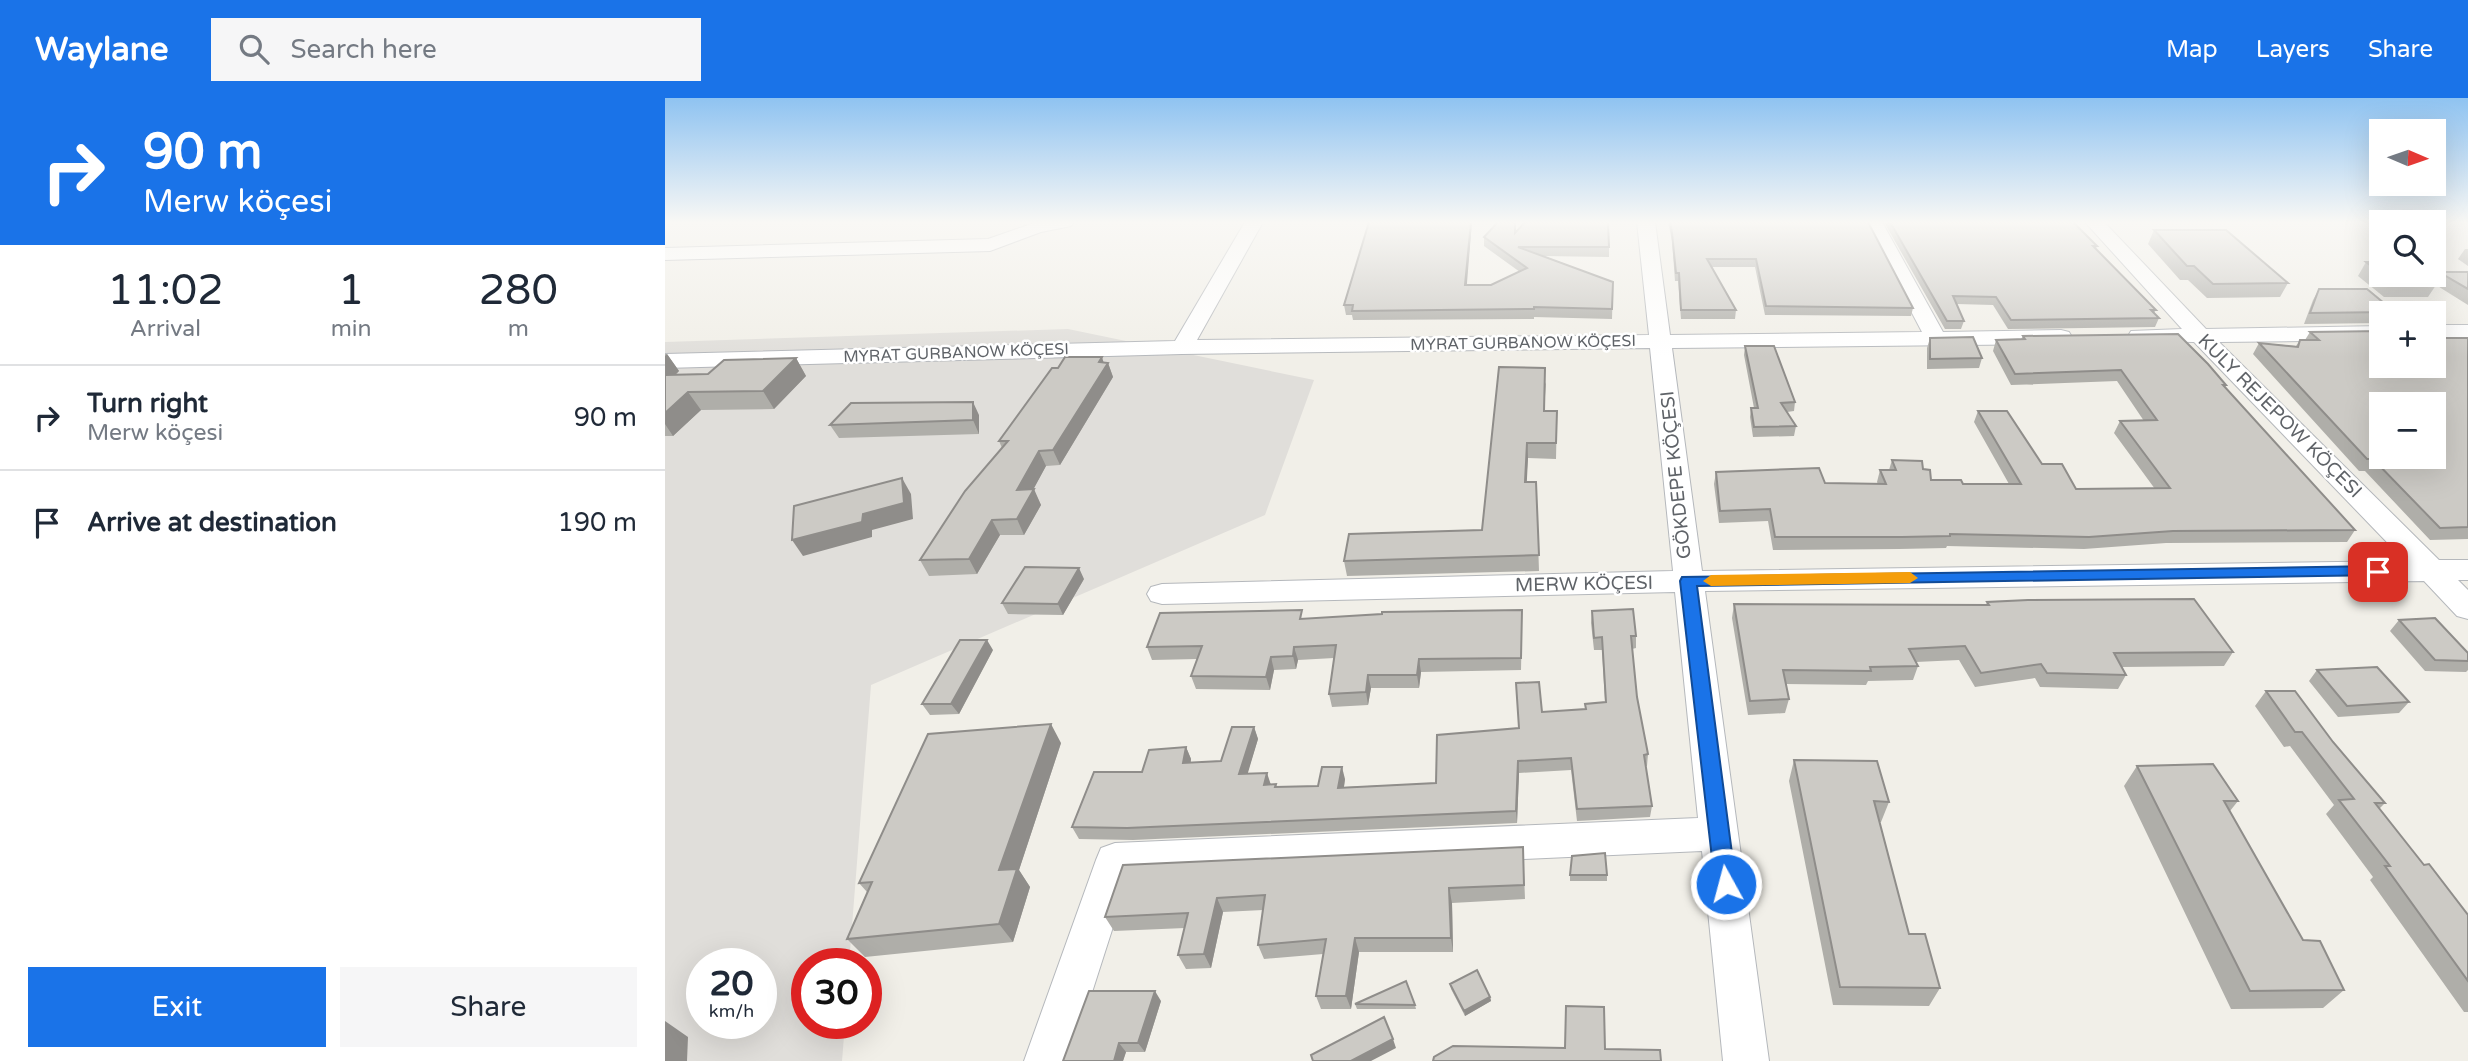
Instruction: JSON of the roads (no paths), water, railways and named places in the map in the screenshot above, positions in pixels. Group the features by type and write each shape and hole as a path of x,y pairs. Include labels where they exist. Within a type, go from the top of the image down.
{"street":[{"path":"1182,347 1228,267"},
{"name":"GÖKDEPE KÖÇESI","path":"1652,267 1747,1061"},
{"path":"1897,267 1935,338"},
{"name":"KULY REJEPOW KÖÇESI","path":"2136,267 2468,608"},
{"path":"2446,332 2468,332"},
{"path":"2117,336 2369,333"},
{"name":"MYRAT GURBANOW KÖÇESI","path":"665,361 1182,347 2089,336"},
{"name":"MERW KÖÇESI","path":"1162,594 1688,581 2468,570"},
{"path":"1047,1061 1115,860 1720,834"}]}
